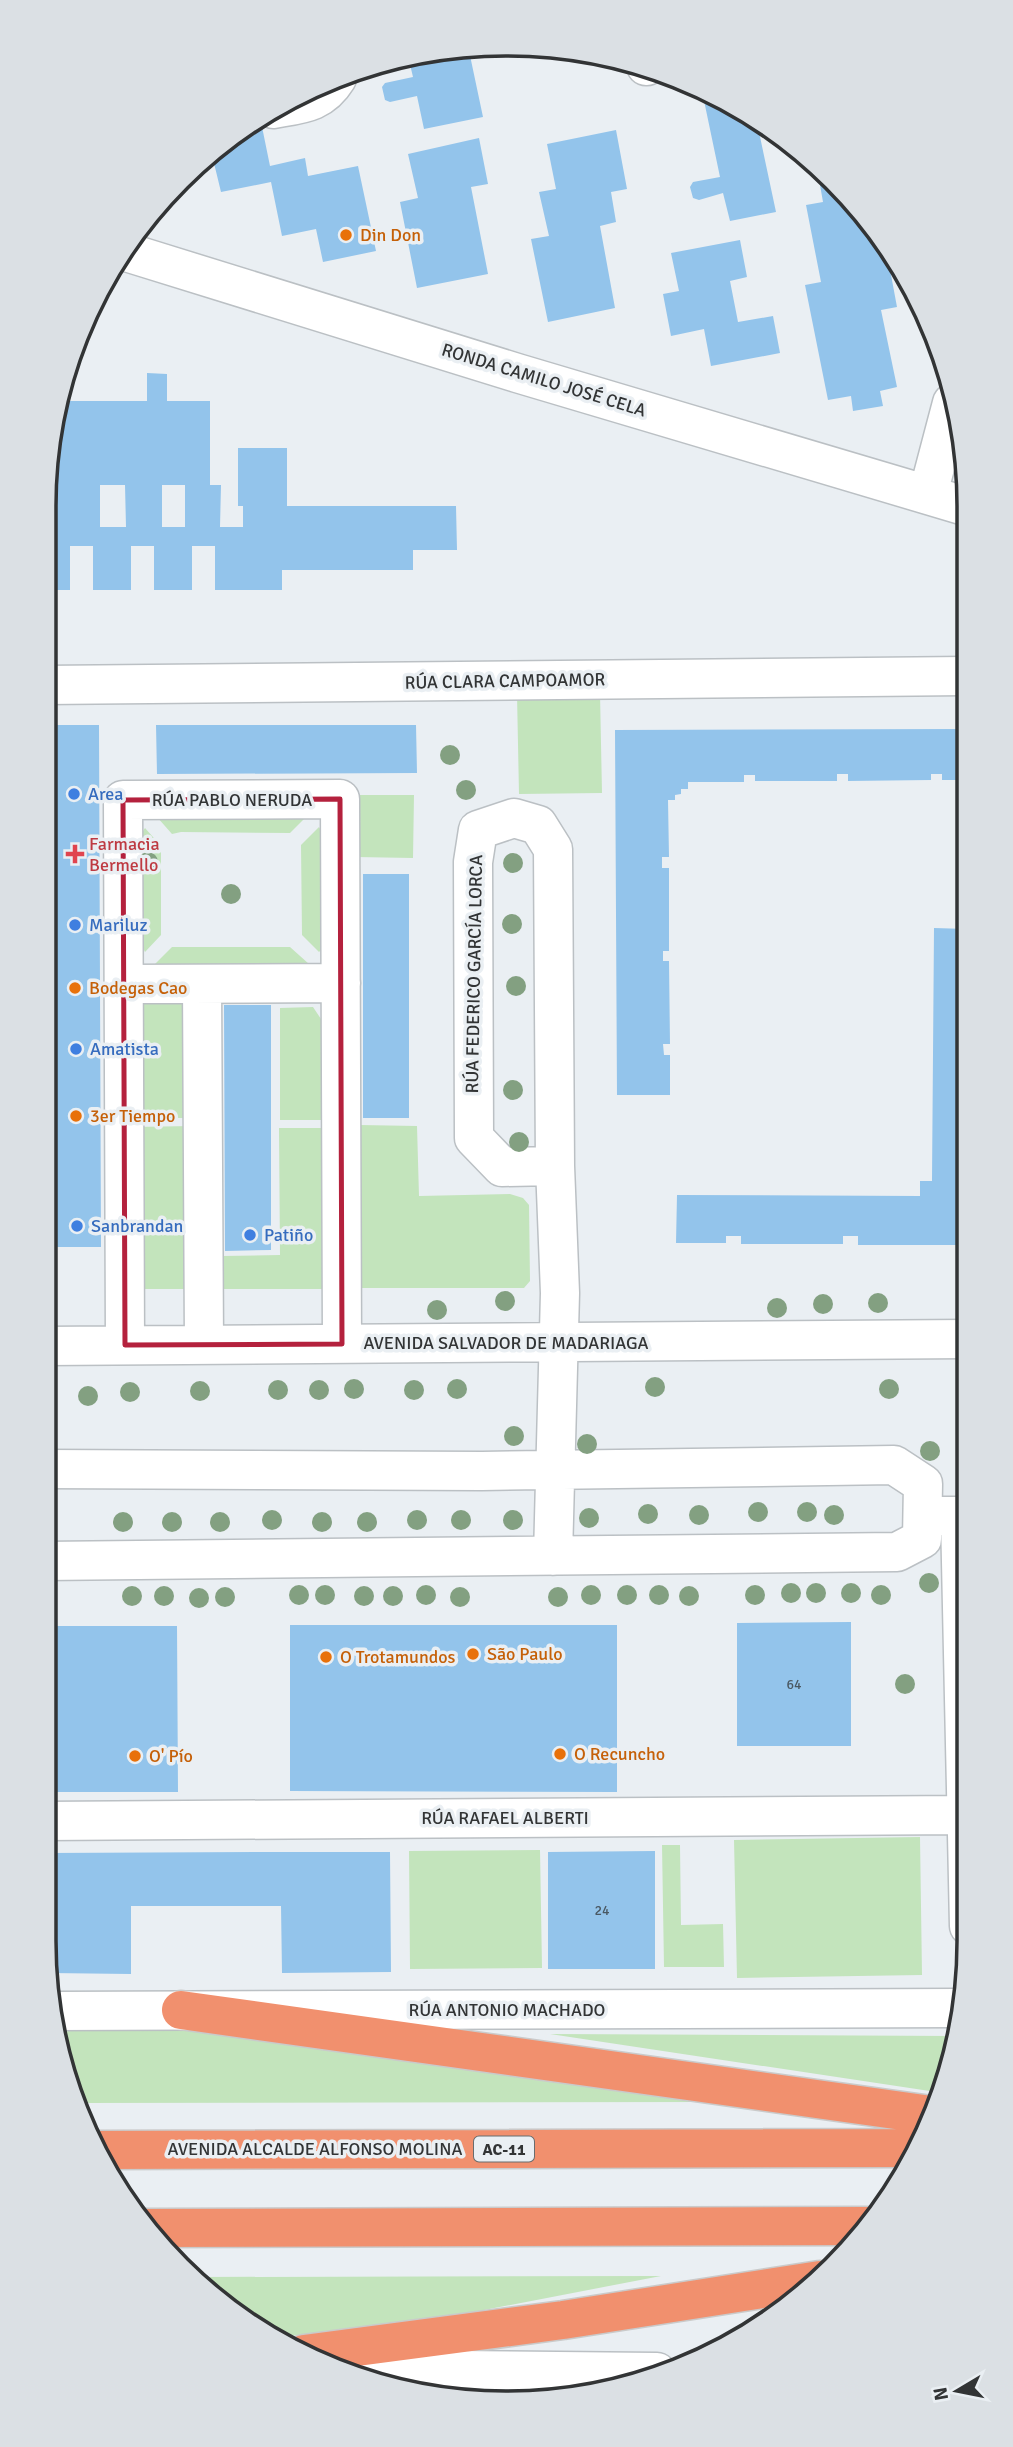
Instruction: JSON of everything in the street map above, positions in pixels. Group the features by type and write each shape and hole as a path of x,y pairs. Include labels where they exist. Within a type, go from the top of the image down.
{"highway":[{"path":"181,2010 923,2111"},
{"name":"AVENIDA ALCALDE ALFONSO MOLINA","path":"107,2150 907,2148"},
{"path":"160,2228 855,2226"},
{"path":"322,2352 563,2320 799,2283"}],"street":[{"path":"304,104 313,102 324,94"},
{"name":"RONDA CAMILO JOSÉ CELA","path":"133,254 530,377 957,503"},
{"path":"928,494 948,419"},
{"name":"RÚA CLARA CAMPOAMOR","path":"56,685 957,676"},
{"name":"RÚA PABLO NERUDA","path":"125,1345 123,800 326,799 340,799 342,1344"},
{"name":"RÚA FEDERICO GARCÍA LORCA","path":"553,1556 560,1267 555,1166 553,849 538,825 514,818 478,830 473,862 474,1138 502,1167 555,1166"},
{"path":"124,984 341,983"},
{"path":"202,984 204,1345"},
{"name":"AVENIDA SALVADOR DE MADARIAGA","path":"56,1346 957,1339"},
{"path":"56,1469 555,1471 894,1465 923,1484 924,1516 922,1539 897,1552 56,1561"},
{"path":"924,1516 957,1516"},
{"name":"RÚA RAFAEL ALBERTI","path":"56,1821 957,1815"},
{"name":"RÚA ANTONIO MACHADO","path":"62,2011 951,2008"},
{"path":"369,2369 636,2372"}],"highlighted area":[{"path":"340,799 342,1344 125,1345 123,800"}],"green space":[{"path":"600,693 602,793 519,794 517,694"},
{"path":"356,795 414,795 413,858 356,857"},
{"path":"307,816 290,833 172,834 157,817"},
{"path":"319,827 324,836 323,948 319,952 302,935 301,845"},
{"path":"145,828 161,846 161,935 145,952 141,944 141,834"},
{"path":"172,947 290,947 309,964 162,968 155,964"},
{"path":"172,997 186,1004 192,1118 136,1118 143,1003"},
{"path":"313,1007 327,1028 329,1120 280,1120 280,1008"},
{"path":"360,1125 417,1126 419,1196 510,1194 523,1198 529,1205 530,1281 524,1288 360,1288"},
{"path":"191,1126 192,1289 136,1289 135,1127"},
{"path":"279,1128 328,1128 329,1289 222,1289 222,1256 280,1255"},
{"path":"920,1837 922,1975 737,1978 734,1840"},
{"path":"662,1845 680,1845 681,1925 723,1924 724,1967 664,1967"},
{"path":"540,1850 542,1968 410,1969 409,1851"},
{"path":"186,2027 710,2102 86,2103 71,2057 65,2028"},
{"path":"550,2034 946,2036 931,2091"},
{"path":"661,2276 432,2320 290,2336 256,2315 207,2277"}],"building":[{"path":"470,58 483,117 424,129 417,96 390,102 385,100 382,87 385,83 413,77 411,67"},
{"path":"704,101 759,134 776,212 730,221 723,193 699,200 693,198 690,187 693,182 720,177"},
{"path":"262,128 270,166 305,158 308,176 358,166 376,251 323,262 316,229 282,236 271,182 221,192 214,164"},
{"path":"616,130 627,189 611,192 616,222 600,226 615,308 548,322 531,239 549,236 539,192 556,189 547,144"},
{"path":"479,138 488,184 471,187 488,274 417,288 400,202 418,198 408,154"},
{"path":"820,183 864,232 890,270 897,307 881,310 897,387 880,391 883,406 853,411 851,396 828,400 805,285 821,282 806,205 823,202"},
{"path":"740,240 747,277 730,281 738,322 773,316 780,353 711,366 704,329 671,336 663,294 679,291 671,253"},
{"path":"147,373 167,374 167,401 210,401 210,485 221,485 220,527 243,527 243,506 238,506 238,448 287,448 287,506 456,506 457,550 413,550 413,570 282,570 282,590 215,590 215,546 192,546 192,590 154,590 154,546 131,546 131,590 93,590 93,546 70,546 70,590 56,590 57,477 69,401 147,401","holes":["100,485 125,485 126,527 100,527","162,485 185,485 185,527 162,527"]},
{"path":"56,725 99,725 101,1247 56,1247"},
{"path":"156,725 416,725 417,773 157,774"},
{"path":"957,729 957,780 942,780 942,774 931,774 931,780 848,781 848,774 837,774 837,781 755,781 755,775 744,775 744,782 688,782 688,789 681,789 681,794 675,795 675,800 668,800 669,857 662,857 662,868 669,868 669,951 663,951 663,961 669,961 670,1044 663,1044 664,1055 670,1055 670,1095 617,1095 615,730"},
{"path":"363,874 409,874 409,1118 363,1118"},
{"path":"934,928 957,929 957,1245 858,1245 858,1236 843,1236 843,1244 741,1244 741,1236 726,1236 726,1243 676,1243 677,1195 920,1196 920,1181 932,1181"},
{"path":"224,1005 271,1005 271,1250 225,1251"},
{"path":"851,1622 851,1746 737,1746 737,1623"},
{"path":"290,1625 617,1625 617,1792 290,1791"},
{"path":"56,1626 177,1626 178,1792 56,1792"},
{"path":"655,1851 655,1969 548,1969 548,1852"},
{"path":"390,1852 391,1972 282,1973 281,1906 131,1906 131,1974 57,1973 56,1853"}],"place":[{"name":"Din Don","path":"346,235"},
{"name":"Area","path":"74,794"},
{"name":"Farmacia Bermello","path":"75,854"},
{"name":"Mariluz","path":"75,925"},
{"name":"Bodegas Cao","path":"75,988"},
{"name":"Amatista","path":"76,1049"},
{"name":"3er Tiempo","path":"76,1116"},
{"name":"Sanbrandan","path":"77,1226"},
{"name":"Patiño","path":"250,1235"},
{"name":"São Paulo","path":"473,1654"},
{"name":"O Trotamundos","path":"326,1657"},
{"name":"O Recuncho","path":"560,1754"},
{"name":"O' Pío","path":"135,1756"}]}
